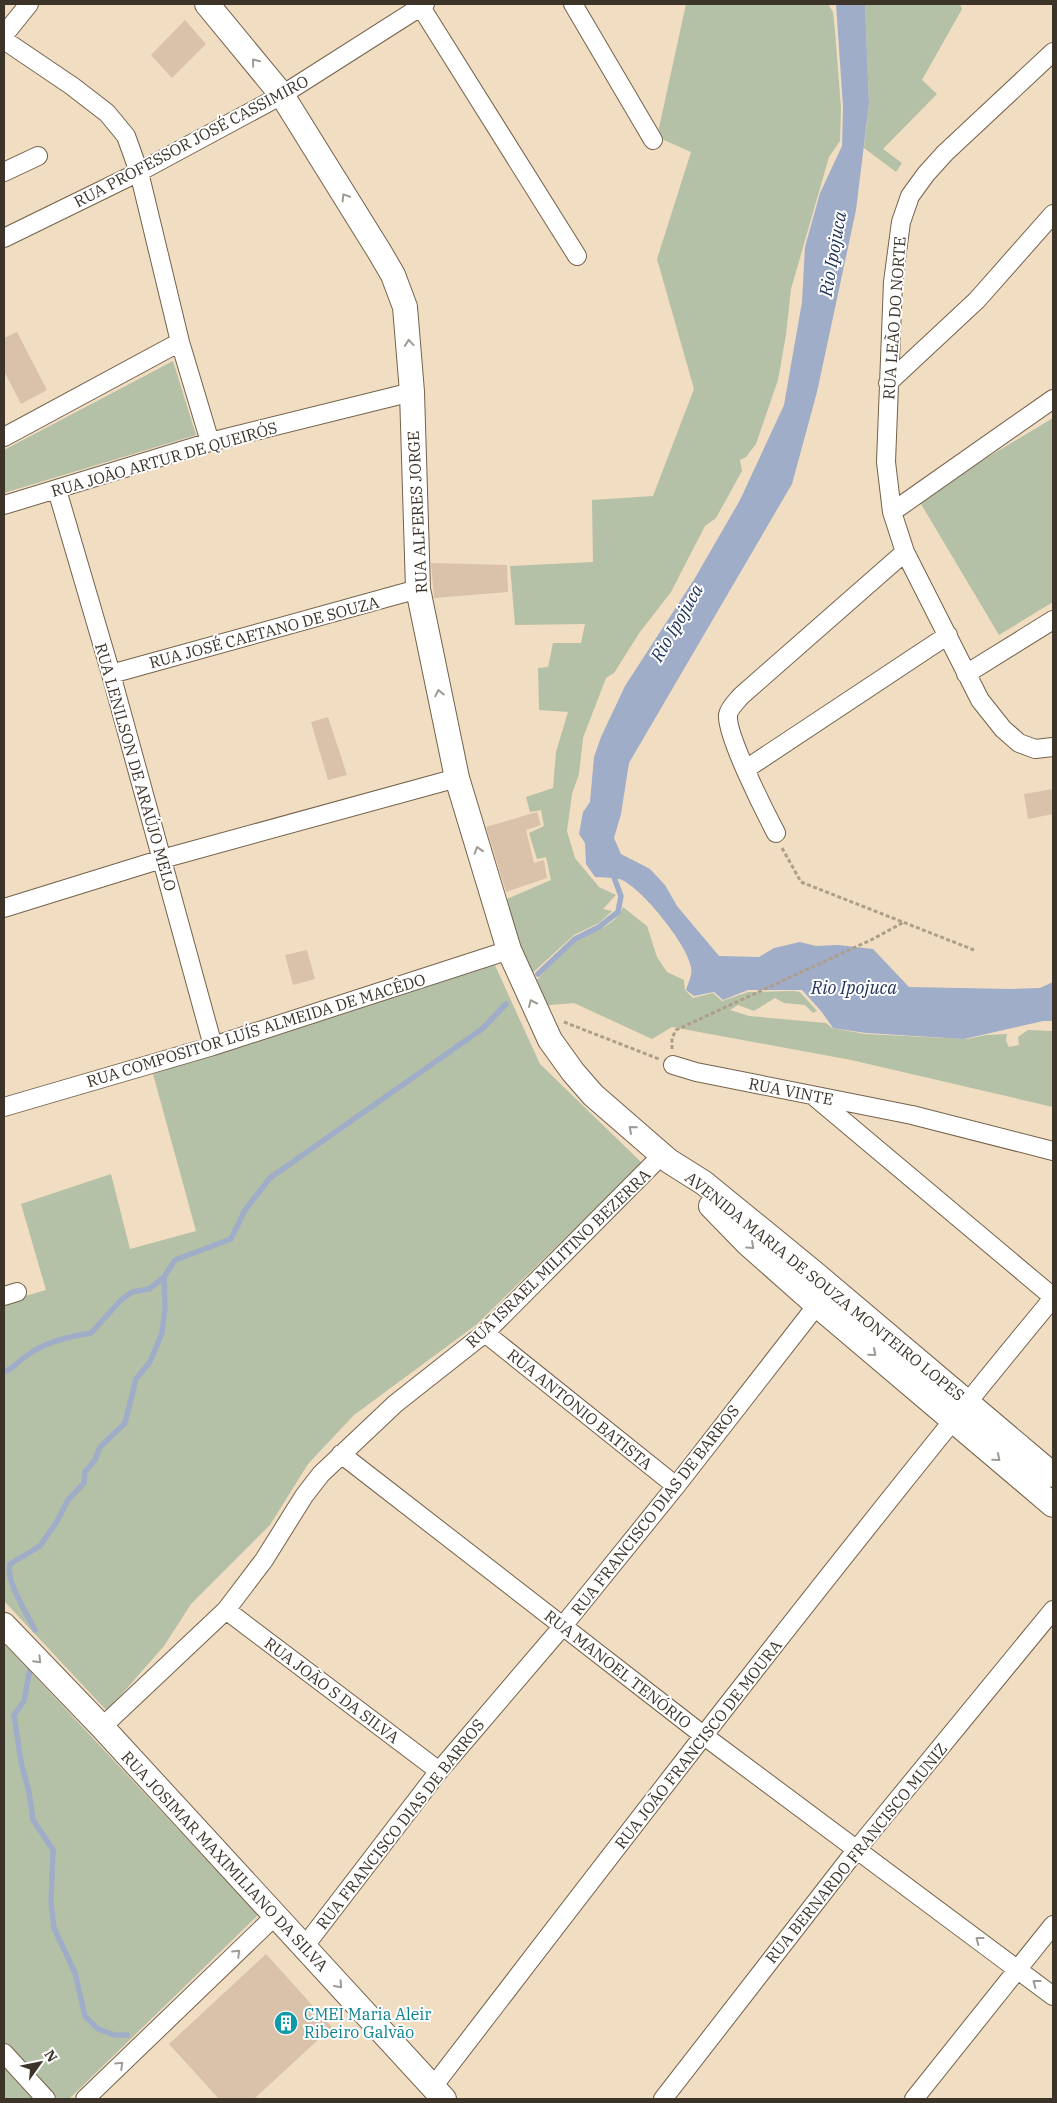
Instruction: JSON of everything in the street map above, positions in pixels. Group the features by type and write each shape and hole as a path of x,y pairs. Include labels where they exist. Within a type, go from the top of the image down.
{"street":[{"path":"4,35 29,4"},
{"name":"RUA ALFERES JORGE","path":"207,4 282,95 393,275 405,307 412,392 418,589 457,778 508,950 550,1040 578,1078 593,1095 666,1158"},
{"path":"573,4 653,140"},
{"path":"421,5 577,256"},
{"name":"RUA PROFESSOR JOSÉ CASSIMIRO","path":"4,238 139,172 282,95 421,5"},
{"path":"4,40 72,86 116,123 126,136 139,172 180,342 210,442"},
{"name":"RUA LEÃO DO NORTE","path":"1053,52 945,153 910,196 901,222 893,282 886,462 892,512 905,552 980,700 1003,729 1019,743 1035,749 1053,746"},
{"path":"4,172 38,156"},
{"path":"888,383 977,300 1050,224"},
{"path":"4,437 180,342"},
{"name":"RUA JOÃO ARTUR DE QUEIRÓS","path":"4,505 210,442 412,392"},
{"path":"892,512 1053,399"},
{"name":"RUA LENILSON DE ARAÚJO MELO","path":"57,490 213,1046"},
{"path":"776,833 746,769 728,721 728,712 741,696 905,552"},
{"name":"RUA JOSÉ CAETANO DE SOUZA","path":"110,674 418,589"},
{"path":"966,674 1053,620"},
{"path":"746,769 948,635"},
{"path":"4,908 162,859 457,778"},
{"name":"RUA COMPOSITOR LUÍS ALMEIDA DE MACÊDO","path":"4,1107 213,1046 508,950"},
{"name":"RUA VINTE","path":"673,1065 696,1072 912,1115 1053,1151"},
{"path":"813,1095 1053,1297"},
{"name":"AVENIDA MARIA DE SOUZA MONTEIRO LOPES","path":"666,1158 747,1243 817,1305 1053,1505"},
{"name":"AVENIDA MARIA DE SOUZA MONTEIRO LOPES","path":"666,1158 704,1183 914,1356 1053,1475"},
{"name":"RUA ISRAEL MILITINO BEZERRA","path":"102,1727 226,1610 264,1560 304,1496 321,1474 395,1404 485,1333 666,1158"},
{"name":"RUA JOÃO FRANCISCO DE MOURA","path":"438,2094 703,1735 967,1402 1053,1297"},
{"name":"RUA FRANCISCO DIAS DE BARROS","path":"304,1947 439,1771 562,1627 676,1486 817,1305"},
{"name":"RUA ANTONIO BATISTA","path":"485,1333 676,1486"},
{"name":"RUA MANOEL TENÓRIO","path":"341,1454 703,1735 1053,1996"},
{"name":"RUA JOÃO S DA SILVA","path":"226,1610 439,1771"},
{"name":"RUA BERNARDO FRANCISCO MUNIZ","path":"663,2099 854,1847 1053,1610"},
{"name":"RUA JOSIMAR MAXIMILIANO DA SILVA","path":"4,1625 102,1727 438,2094"},
{"path":"85,2099 275,1916"},
{"path":"914,2099 1053,1925"},
{"path":"4,2053 46,2099"}],"path":[{"path":"776,833 795,874 801,882 974,950"},
{"path":"676,1030 873,939 904,922"},
{"path":"535,1010 673,1065"}],"green space":[{"path":"686,4 828,4 833,12 835,31 841,108 840,141 829,157 791,289 786,335 778,380 756,444 746,457 740,460 742,471 716,518 705,526 671,592 640,632 614,673 606,678 583,738 579,774 572,794 567,831 575,858 599,887 616,895 603,909 612,911 599,923 574,935 527,978 502,901 551,880 546,857 537,859 529,833 544,826 541,810 530,812 526,797 553,788 556,752 568,712 539,710 538,668 548,667 553,643 581,643 585,624 515,625 510,566 593,562 592,500 653,496 694,389 657,259 691,152 657,137"},
{"path":"865,4 960,4 962,9 922,80 937,94 883,149 902,163 896,172 864,148 869,104"},
{"path":"173,361 196,435 4,493 4,450"},
{"path":"1053,418 1053,602 999,635 918,499"},
{"path":"623,907 647,926 657,957 667,972 684,980 685,990 693,998 713,993 722,1001 748,992 793,991 800,992 817,1011 813,1013 805,1005 784,1003 775,998 754,1011 738,1005 730,1010 749,1016 826,1023 832,1028 865,1034 967,1039 986,1035 1007,1034 1006,1041 1009,1047 1019,1045 1018,1037 1028,1030 1053,1031 1053,1107 851,1060 672,1027 652,1039 574,1003 539,1006 530,987 574,943 614,920"},
{"path":"493,961 540,1064 642,1163 476,1325 354,1415 308,1464 270,1525 191,1604 164,1646 107,1711 4,1601 4,1302 46,1290 21,1204 111,1174 130,1249 196,1231 153,1074"},
{"path":"4,1643 258,1915 69,2099 57,2099 4,2042"},
{"path":"4,2064 35,2099 4,2099"}],"water":[{"name":"Rio Ipojuca","path":"836,4 865,4 869,104 856,210 817,392 792,484 629,763 621,814 614,838 621,854 650,869 665,885 677,906 719,956 759,957 774,948 800,942 816,946 838,945 873,949 909,987 1040,988 1053,982 1053,1021 1043,1021 964,1039 866,1033 833,1028 802,990 748,990 723,1000 714,992 694,996 686,990 691,973 688,957 673,932 652,906 631,886 619,879 595,877 586,864 585,843 579,834 583,812 590,802 594,757 601,737 625,686 695,578 740,500 784,405 802,302 805,247 820,193 842,146 843,107"}],"building":[{"path":"185,20 206,44 172,78 151,55"},
{"path":"17,332 47,390 21,404 4,371 4,338"},
{"path":"431,563 507,565 508,592 434,598"},
{"path":"328,717 347,775 328,780 311,722"},
{"path":"1053,789 1053,814 1028,819 1024,794"},
{"path":"537,812 541,825 526,830 534,863 544,860 547,878 506,892 486,827"},
{"path":"307,950 315,979 293,985 285,955"},
{"name":"CMEI Maria Aleir Ribeiro Galvão","path":"266,1954 332,2027 254,2099 219,2099 169,2044"}],"waterway":[{"path":"538,974 575,939 599,927 618,912 621,896 612,872"},
{"path":"4,1372 43,1346 91,1333 121,1300 132,1292 149,1289 164,1277 175,1260 231,1239 245,1210 270,1178 482,1029 506,1004"},
{"path":"35,1630 14,1588 9,1571 10,1564 40,1546 56,1523 68,1500 84,1483 85,1472 95,1460 100,1447 125,1423 136,1379 150,1362 162,1333 165,1308 164,1277"},
{"path":"31,1664 24,1701 14,1715 33,1820 53,1850 51,1902 54,1928 75,1973 85,2016 98,2029 115,2035 127,2035"}],"place":[{"name":"CMEI Maria Aleir Ribeiro Galvão","path":"286,2023"}]}
